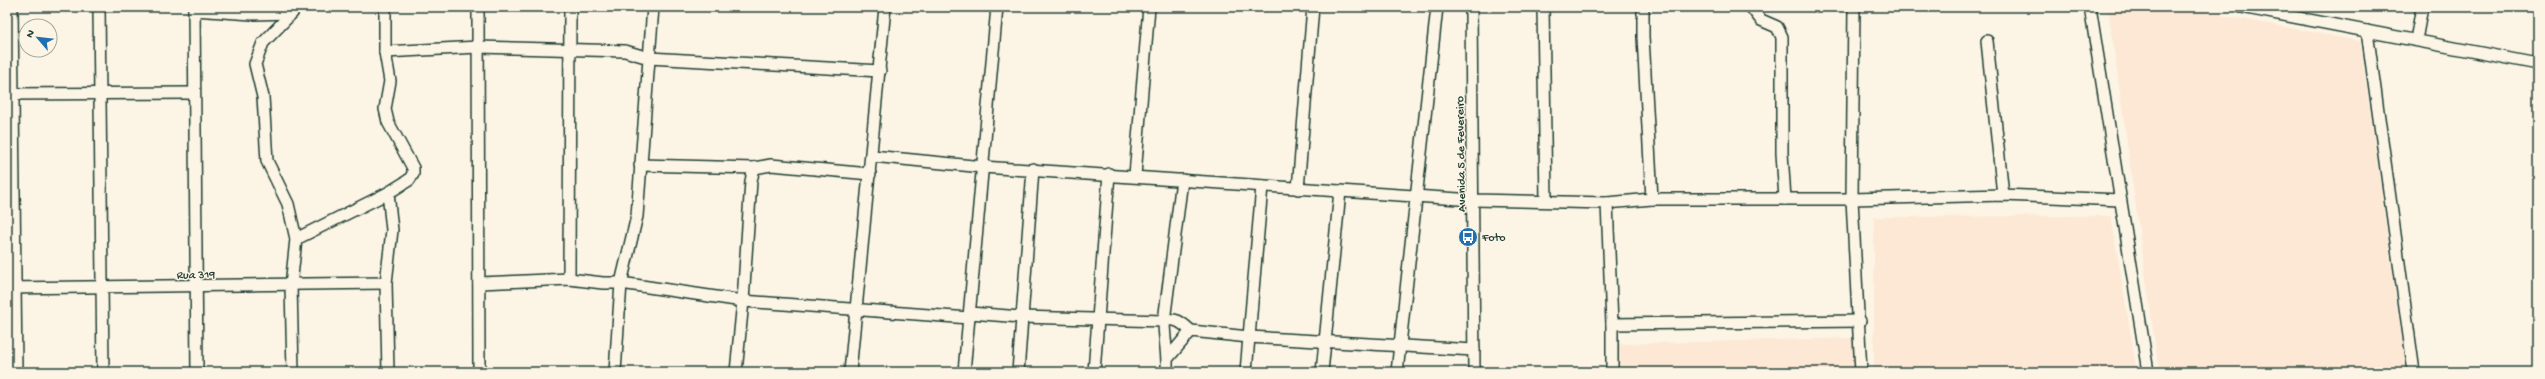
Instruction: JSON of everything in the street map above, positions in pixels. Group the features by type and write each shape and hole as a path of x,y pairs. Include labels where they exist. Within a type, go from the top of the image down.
{"street":[{"path":"99,7 103,372"},
{"path":"296,239 388,193 409,180 413,174 413,168 388,122 385,109 390,81 385,52 385,7"},
{"path":"478,7 479,372"},
{"path":"569,279 570,7"},
{"path":"615,372 621,283 637,216 653,7"},
{"path":"850,372 872,156 885,7"},
{"path":"964,372 997,7"},
{"path":"1135,175 1149,7"},
{"path":"1298,188 1313,7"},
{"path":"1397,372 1415,195 1435,38 1437,7"},
{"name":"Avenida 5 de Fevereiro","path":"1471,7 1474,200 1474,372"},
{"path":"1543,7 1546,201"},
{"path":"1643,7 1652,199"},
{"path":"1751,7 1761,20 1777,27 1782,37 1782,153 1785,199"},
{"path":"1854,7 1852,199 1860,321 1861,372"},
{"path":"2090,7 2148,372"},
{"path":"2241,7 2538,64"},
{"path":"2416,40 2422,7"},
{"path":"10,9 12,288 16,372"},
{"path":"197,372 194,9 252,14 291,10"},
{"path":"291,10 263,43 255,64 264,97 267,161 288,204 296,239 291,286 293,372"},
{"path":"2367,32 2414,372"},
{"path":"1987,41 2003,196"},
{"path":"385,52 478,47 625,51 649,58 880,71"},
{"path":"10,93 100,95 194,93"},
{"path":"872,156 983,167 1135,175 1262,186 1474,200 1607,203 1652,199 1852,199 2003,196 2120,200"},
{"path":"640,165 754,168 771,165 870,174"},
{"path":"736,372 743,301 751,181 754,168"},
{"path":"1018,372 1032,169"},
{"path":"1094,372 1109,174"},
{"path":"1167,372 1168,358 1164,340 1164,321 1182,180"},
{"path":"1246,372 1262,186"},
{"path":"1322,372 1340,191"},
{"path":"388,193 392,230 386,283 388,372"},
{"path":"1607,203 1612,324 1612,372"},
{"path":"479,283 569,279 603,283 621,283 743,301 856,309 1097,320 1164,321 1172,318 1179,321 1191,331 1249,337 1324,340 1399,347 1474,350"},
{"name":"Rua 319","path":"12,288 291,286 386,283"},
{"path":"1612,324 1860,321"},
{"path":"1168,358 1191,331"}],"shaded area":[{"path":"2108,7 2178,7 2360,41 2406,372 2159,372"},
{"path":"2111,216 2137,372 1874,372 1874,217"},
{"path":"1853,338 1854,372 1616,372 1617,344"}],"place":[{"name":"Foto","path":"1468,237"}]}
